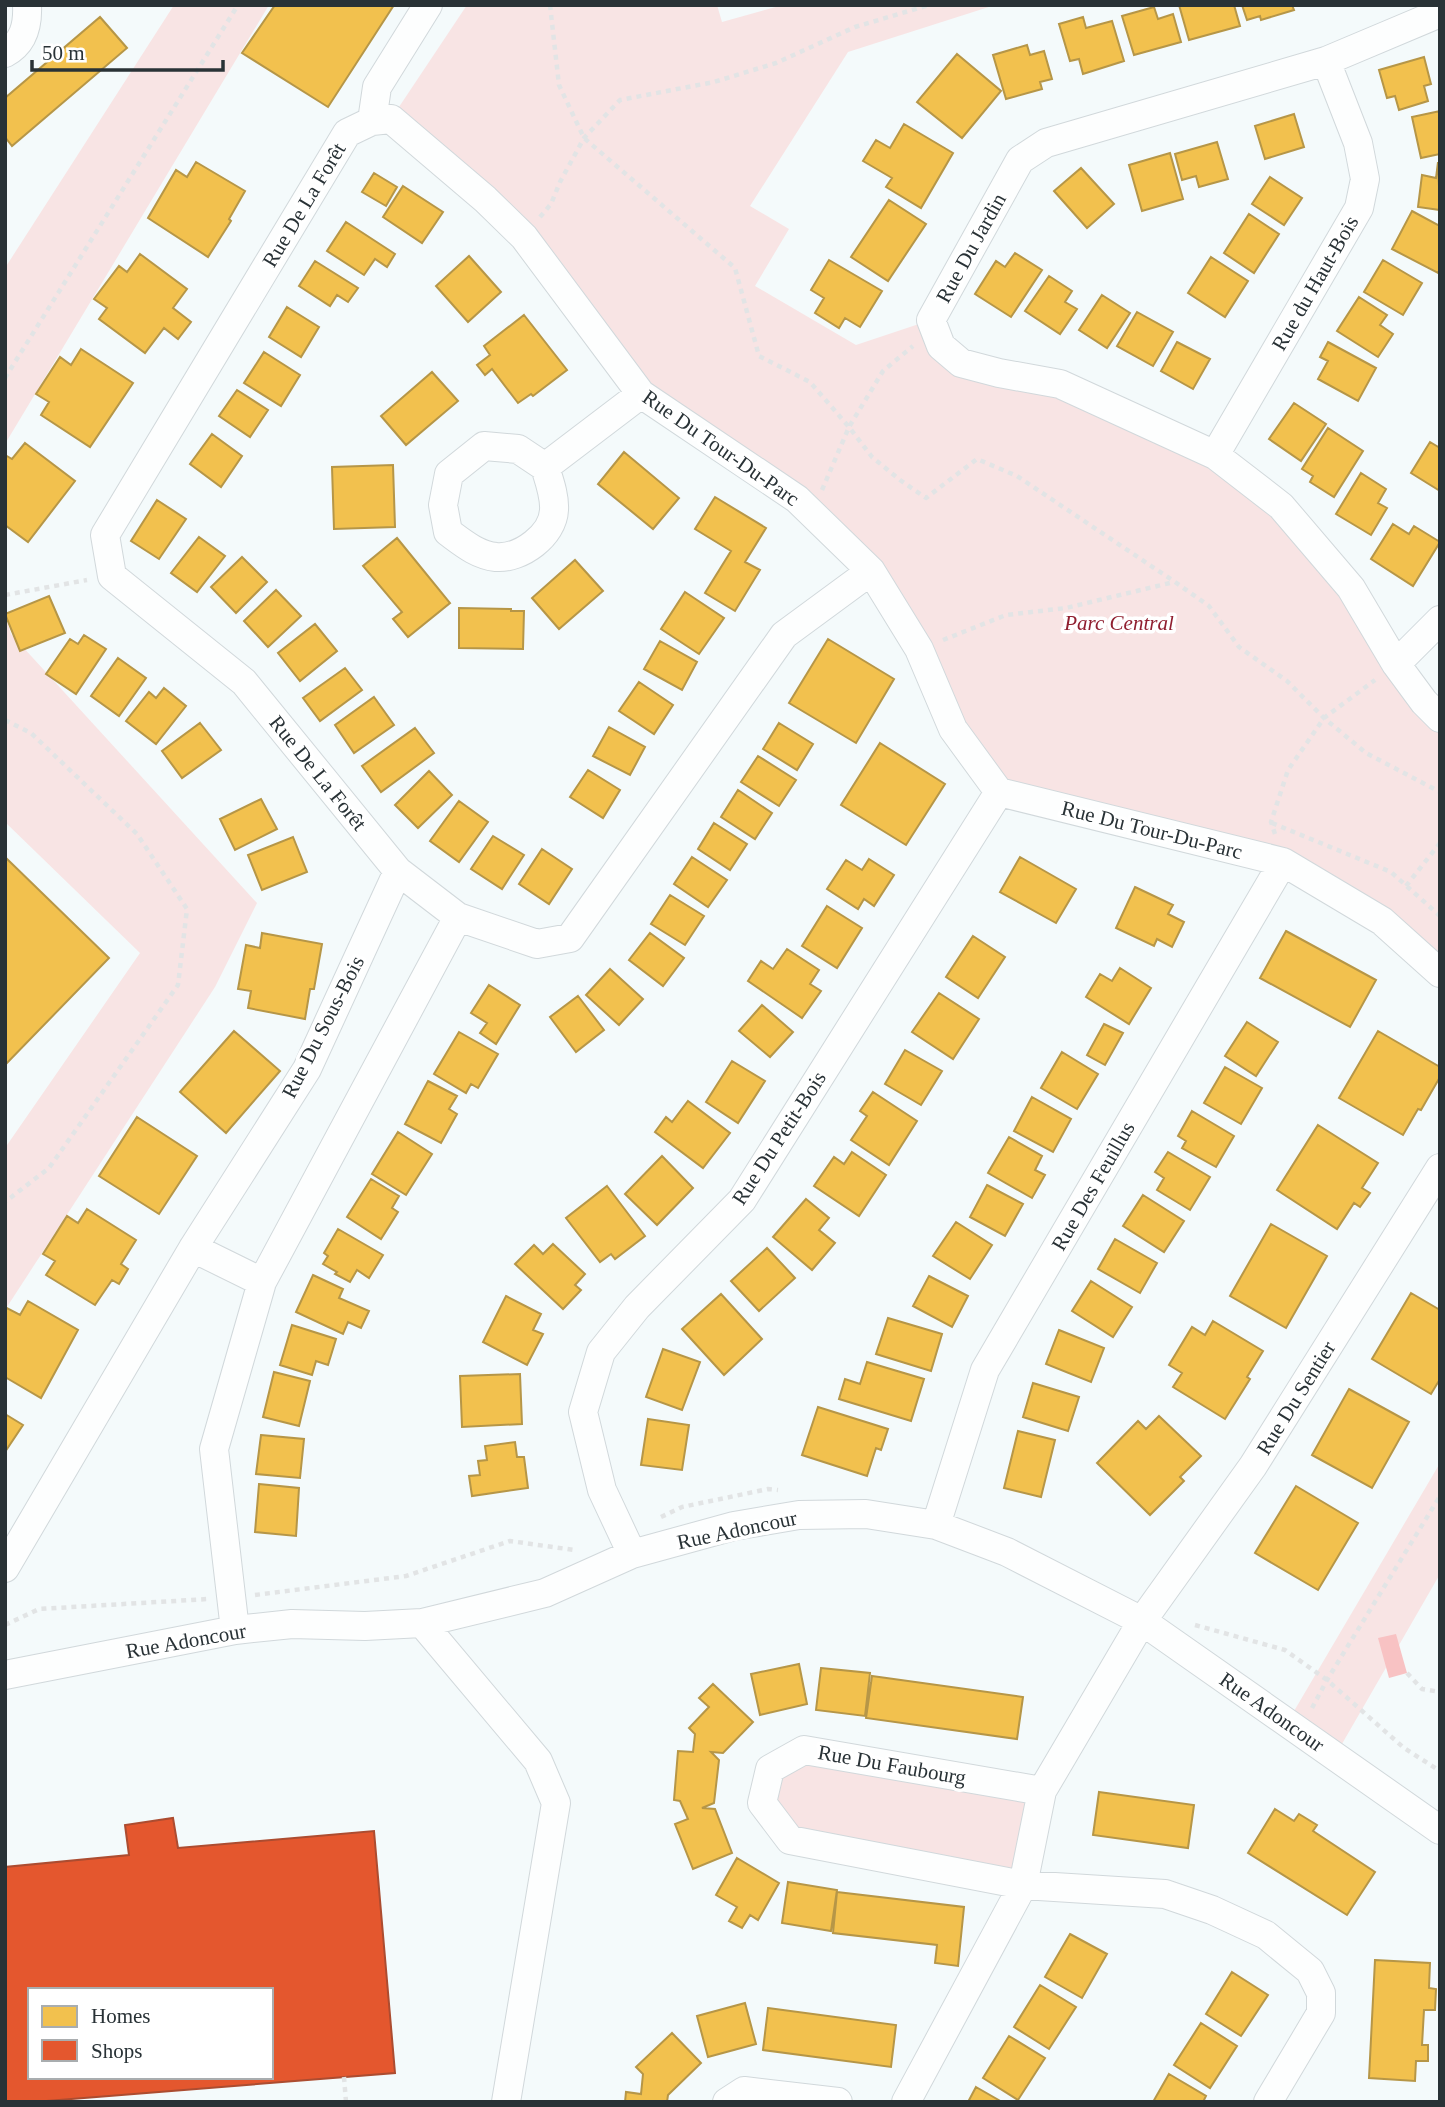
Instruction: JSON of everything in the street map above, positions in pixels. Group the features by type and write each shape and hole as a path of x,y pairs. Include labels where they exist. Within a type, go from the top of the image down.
{"street":[{"path":"5,53 19,43 28,23 27,5"},
{"path":"360,127 377,87 428,5"},
{"name":"Rue Du Jardin","path":"1440,13 1326,61 1046,143 1020,160 930,320 941,346 961,363 1060,384 1216,455 1281,506 1351,589 1396,664 1424,702 1440,718"},
{"name":"Rue du Haut-Bois","path":"1216,455 1359,208 1365,179 1358,142 1326,61"},
{"name":"Rue Du Tour-Du-Parc","path":"360,127 391,120 485,199 524,237 641,394 797,499 871,571 919,649 953,729 999,792 1283,862 1382,921 1440,974"},
{"name":"Rue De La Forêt","path":"360,127 104,535 112,576 244,682 398,871 458,917 537,944 570,938 784,635 871,571"},
{"name":"Rue Du Tour-Du-Parc","path":"545,467 641,394"},
{"path":"1396,664 1440,620"},
{"name":"Rue Du Petit-Bois","path":"627,1544 602,1490 583,1412 601,1352 637,1307 742,1200 999,792"},
{"name":"Rue Des Feuillus","path":"936,1525 985,1370 1283,862"},
{"name":"Rue Du Sous-Bois","path":"5,1568 193,1248 307,1069 398,871"},
{"path":"235,1630 214,1449 262,1282 458,917"},
{"name":"Rue Du Sentier","path":"1146,1614 1253,1466 1440,1168"},
{"path":"193,1248 262,1282"},
{"name":"Rue Adoncour","path":"5,1675 235,1630 292,1624 365,1626 422,1623 545,1593 627,1544 799,1515 866,1514 936,1525 1007,1552 1146,1614 1299,1732 1440,1830"},
{"path":"906,2102 1023,1885 1042,1791 1146,1614"},
{"path":"422,1623 538,1761 555,1803 502,2101"},
{"name":"Rue Du Faubourg","path":"1042,1791 804,1750 770,1769 762,1803 790,1840 1023,1885 1165,1894 1212,1910 1266,1936 1310,1971 1321,1993 1321,2013 1268,2102"},
{"path":"727,2102 744,2091 838,2102"}],"path":[{"path":"5,378 238,5"},
{"path":"550,5 559,85 584,138 735,268 759,356 810,382 872,457 926,498 977,459 1017,476 1209,606 1239,647 1287,681 1324,718 1366,753 1440,792"},
{"path":"524,237 551,204 584,138 620,100 714,82 776,62 855,27 929,5"},
{"path":"812,513 849,427 883,371 934,330"},
{"path":"5,596 112,576"},
{"path":"919,649 1006,615 1066,608 1175,582"},
{"path":"1283,862 1271,822 1287,770 1324,718 1396,664"},
{"path":"5,720 31,733 137,834 187,909 178,985 49,1168 5,1202"},
{"path":"1271,822 1391,872 1440,916"},
{"path":"1406,886 1440,843"},
{"name":"Rue Adoncour","path":"627,1544 682,1507 768,1489 782,1490"},
{"path":"1299,1732 1327,1680 1440,1496"},
{"name":"Rue Adoncour","path":"5,1625 38,1609 231,1597 406,1576 510,1541 576,1550"},
{"name":"Rue Adoncour","path":"1146,1614 1183,1621 1285,1650 1327,1680 1404,1748 1440,1771"},
{"path":"1407,1673 1422,1689 1440,1692"},
{"path":"344,2077 346,2102"}],"green space":[{"path":"174,5 269,5 5,444 5,268"},
{"name":"Parc Central","path":"467,5 717,5 722,22 783,5 995,5 848,52 750,206 789,229 755,286 856,345 931,320 941,346 1060,384 1281,506 1440,718 1440,973 1283,862 999,792 871,571 641,394 524,237 391,119"},
{"path":"5,615 11,634 257,903 215,987 5,1310 5,1148 140,953 5,822"},
{"path":"1440,1463 1440,1574 1335,1756 1287,1723"},
{"path":"806,1758 1031,1797 1018,1876 794,1833 770,1801 776,1774"}],"shaded area":[{"path":"1396,1634 1407,1673 1389,1678 1378,1638"}],"building: Homes":[{"path":"275,5 394,5 328,107 242,53"},
{"path":"1179,5 1234,5 1240,26 1189,40"},
{"path":"1242,5 1292,5 1294,10 1261,20 1260,16 1247,20"},
{"path":"1154,7 1158,19 1173,14 1181,42 1134,55 1122,16"},
{"path":"100,17 127,48 12,146 5,137 5,98"},
{"path":"1083,17 1086,28 1112,21 1124,61 1083,74 1079,59 1070,61 1059,24"},
{"path":"1027,45 1030,55 1044,51 1052,79 1040,82 1042,89 1006,99 993,55"},
{"path":"957,54 1001,91 962,138 917,102"},
{"path":"1424,57 1431,84 1424,86 1428,101 1399,110 1395,96 1387,98 1379,70"},
{"path":"1440,111 1440,154 1421,158 1412,117"},
{"path":"1294,114 1304,147 1265,159 1255,126"},
{"path":"904,124 953,153 921,208 886,187 892,178 863,161 876,140 890,148"},
{"path":"1217,142 1228,179 1199,187 1196,176 1182,180 1175,154"},
{"path":"1170,153 1183,199 1142,211 1129,165"},
{"path":"196,162 245,191 229,219 231,221 208,257 148,218 176,170 187,177"},
{"path":"1438,162 1440,210 1418,207 1422,175 1436,178"},
{"path":"1081,168 1114,204 1087,228 1054,191"},
{"path":"374,173 397,187 386,206 362,192"},
{"path":"1270,177 1302,198 1284,225 1252,204"},
{"path":"403,186 443,212 422,243 383,217"},
{"path":"889,200 926,224 888,281 851,257"},
{"path":"1412,211 1440,226 1438,273 1392,249"},
{"path":"1249,214 1279,234 1254,273 1224,253"},
{"path":"346,222 395,254 387,267 375,259 364,275 327,251"},
{"path":"1015,253 1042,270 1011,317 975,294 996,261 1005,267"},
{"path":"140,254 187,289 173,308 191,322 178,339 164,328 145,353 99,319 107,308 94,299 119,266 127,272"},
{"path":"469,256 501,292 468,322 436,286"},
{"path":"1211,257 1248,281 1225,317 1188,293"},
{"path":"829,260 882,291 860,327 845,318 839,328 815,313 824,298 811,290"},
{"path":"1383,260 1422,283 1403,315 1364,292"},
{"path":"315,261 358,288 348,302 337,295 330,306 299,286"},
{"path":"1049,276 1072,291 1065,302 1077,309 1060,334 1025,311"},
{"path":"1102,295 1130,313 1107,348 1079,330"},
{"path":"1359,297 1387,315 1380,325 1393,334 1378,357 1337,331"},
{"path":"287,307 319,327 301,357 269,337"},
{"path":"1137,312 1173,332 1153,366 1117,346"},
{"path":"524,315 567,370 533,396 531,394 518,403 492,369 485,375 477,365 490,355 484,346"},
{"path":"1177,342 1210,359 1193,389 1161,371"},
{"path":"1328,342 1376,368 1358,401 1318,379 1328,361 1320,357"},
{"path":"81,349 133,383 90,447 41,415 49,402 36,394 60,357 71,365"},
{"path":"264,352 300,375 281,406 244,383"},
{"path":"432,372 458,401 406,445 381,416"},
{"path":"237,390 268,410 250,437 219,416"},
{"path":"1294,403 1326,424 1301,461 1269,439"},
{"path":"1328,428 1363,451 1334,497 1310,482 1313,476 1302,469"},
{"path":"212,434 242,456 221,487 190,464"},
{"path":"1430,442 1440,448 1440,491 1411,473"},
{"path":"25,443 75,481 28,542 5,525 5,455 12,459"},
{"path":"624,452 679,498 653,529 598,484"},
{"path":"393,465 395,527 334,529 332,467"},
{"path":"1361,473 1386,489 1378,503 1387,508 1371,535 1336,514"},
{"path":"715,497 766,528 745,562 760,570 735,611 705,593 731,551 695,529"},
{"path":"157,500 186,519 159,559 131,541"},
{"path":"1393,524 1409,534 1414,526 1440,542 1413,586 1371,559"},
{"path":"199,537 225,556 197,592 171,573"},
{"path":"397,538 450,603 408,637 393,619 402,612 363,566"},
{"path":"242,557 267,582 236,613 211,587"},
{"path":"575,560 603,591 559,629 532,598"},
{"path":"276,590 301,616 268,647 244,621"},
{"path":"685,592 724,618 699,654 661,629"},
{"path":"49,596 65,633 20,651 5,614"},
{"path":"459,608 524,611 523,649 459,648"},
{"path":"315,624 337,651 300,681 278,653"},
{"path":"84,635 106,649 76,694 46,674 70,639 78,644"},
{"path":"828,639 894,679 856,743 789,703"},
{"path":"660,641 697,662 682,690 644,669"},
{"path":"118,658 146,678 119,716 91,696"},
{"path":"345,668 362,690 320,721 303,698"},
{"path":"639,682 673,705 654,734 619,711"},
{"path":"164,688 186,706 156,744 126,721 149,692 156,698"},
{"path":"374,697 394,725 354,753 335,725"},
{"path":"200,723 221,750 182,778 162,751"},
{"path":"779,723 813,744 797,770 763,749"},
{"path":"609,727 645,747 630,775 593,756"},
{"path":"415,728 434,753 381,792 362,766"},
{"path":"880,743 945,784 906,845 841,805"},
{"path":"758,756 796,780 779,806 741,782"},
{"path":"588,770 620,790 603,818 570,797"},
{"path":"429,771 452,795 418,828 395,805"},
{"path":"738,790 772,813 755,839 721,817"},
{"path":"261,799 277,829 235,850 220,819"},
{"path":"459,801 488,822 459,862 430,841"},
{"path":"714,823 747,844 730,870 698,849"},
{"path":"493,836 524,855 502,889 471,869"},
{"path":"293,837 307,872 262,890 248,855"},
{"path":"542,849 572,869 549,904 519,884"},
{"path":"5,857 109,958 5,1065"},
{"path":"692,857 727,880 708,907 674,884"},
{"path":"1020,857 1076,889 1056,923 1000,892"},
{"path":"869,859 894,875 874,906 864,899 858,909 827,889 846,860 862,870"},
{"path":"1135,887 1173,905 1168,914 1184,922 1172,947 1157,939 1154,946 1116,928"},
{"path":"670,895 704,916 685,945 651,924"},
{"path":"827,906 862,928 837,968 802,946"},
{"path":"1286,931 1376,980 1350,1027 1260,978"},
{"path":"262,933 322,944 314,989 310,989 305,1019 248,1008 251,991 238,989 246,945 260,948"},
{"path":"650,933 684,958 663,986 629,960"},
{"path":"973,936 1005,957 978,998 946,977"},
{"path":"787,949 819,970 810,984 821,991 802,1018 748,981 761,961 773,969"},
{"path":"1120,968 1151,988 1129,1024 1086,997 1100,974 1112,981"},
{"path":"610,969 643,999 619,1025 586,995"},
{"path":"489,985 520,1005 496,1044 480,1033 487,1023 471,1013"},
{"path":"939,993 979,1019 953,1059 912,1032"},
{"path":"578,996 604,1030 576,1052 550,1017"},
{"path":"762,1005 793,1032 770,1057 739,1031"},
{"path":"1247,1022 1278,1042 1256,1076 1225,1056"},
{"path":"1104,1024 1123,1033 1105,1065 1087,1055"},
{"path":"234,1031 280,1071 226,1133 180,1092"},
{"path":"1378,1031 1440,1067 1440,1077 1403,1135 1339,1098"},
{"path":"459,1032 498,1054 478,1088 471,1084 466,1093 434,1074"},
{"path":"905,1050 942,1071 921,1105 885,1084"},
{"path":"1062,1052 1098,1074 1077,1109 1041,1088"},
{"path":"732,1061 765,1081 738,1123 706,1102"},
{"path":"1225,1067 1262,1088 1241,1124 1204,1103"},
{"path":"428,1081 457,1096 449,1109 457,1114 441,1143 405,1124"},
{"path":"873,1092 917,1121 889,1165 851,1140 867,1116 860,1111"},
{"path":"1032,1097 1071,1119 1053,1152 1014,1131"},
{"path":"688,1101 730,1133 703,1168 655,1132 666,1117 672,1122"},
{"path":"1192,1111 1234,1136 1216,1167 1182,1148 1186,1141 1178,1136"},
{"path":"137,1117 197,1156 159,1214 99,1176"},
{"path":"1318,1125 1378,1163 1362,1188 1370,1193 1360,1207 1354,1203 1337,1229 1277,1190"},
{"path":"398,1132 432,1154 406,1195 372,1174"},
{"path":"1009,1137 1042,1156 1035,1170 1045,1175 1032,1198 988,1173"},
{"path":"852,1152 886,1175 859,1216 814,1186 834,1157 844,1164"},
{"path":"1168,1152 1210,1177 1190,1210 1157,1190 1164,1178 1155,1172"},
{"path":"662,1156 693,1188 657,1225 625,1194"},
{"path":"371,1179 399,1196 392,1208 398,1212 381,1239 347,1217"},
{"path":"987,1185 1023,1204 1005,1236 970,1217"},
{"path":"607,1186 645,1236 615,1259 611,1254 600,1262 566,1218"},
{"path":"1143,1195 1184,1221 1164,1252 1123,1226"},
{"path":"806,1199 829,1218 819,1230 835,1243 812,1270 773,1237"},
{"path":"87,1209 136,1240 121,1264 128,1269 119,1284 112,1280 95,1305 46,1275 55,1261 43,1254 67,1216 78,1223"},
{"path":"956,1222 992,1245 970,1279 933,1256"},
{"path":"1271,1224 1327,1256 1286,1328 1230,1296"},
{"path":"338,1229 383,1255 369,1278 357,1270 350,1282 323,1264 328,1256 324,1253"},
{"path":"1115,1239 1157,1263 1140,1293 1098,1269"},
{"path":"553,1244 585,1274 575,1285 581,1290 563,1309 515,1264 534,1245 543,1254"},
{"path":"767,1248 795,1278 759,1311 731,1281"},
{"path":"313,1275 343,1289 339,1298 369,1311 361,1328 348,1322 343,1334 296,1312"},
{"path":"929,1276 968,1296 952,1327 913,1306"},
{"path":"1091,1281 1132,1307 1113,1337 1072,1311"},
{"path":"1411,1293 1440,1310 1440,1379 1431,1394 1372,1359"},
{"path":"721,1294 762,1339 724,1375 682,1329"},
{"path":"506,1296 541,1314 533,1330 543,1334 527,1365 483,1342"},
{"path":"28,1301 78,1330 41,1398 5,1377 5,1312 7,1308 20,1315"},
{"path":"888,1318 942,1334 931,1371 876,1354"},
{"path":"1213,1321 1263,1351 1247,1377 1250,1379 1225,1419 1173,1387 1182,1373 1169,1365 1192,1327 1205,1335"},
{"path":"292,1325 336,1339 328,1365 316,1361 312,1375 280,1365"},
{"path":"1059,1330 1104,1348 1091,1382 1046,1364"},
{"path":"663,1349 700,1362 682,1410 646,1397"},
{"path":"867,1362 924,1379 911,1421 839,1399 845,1379 860,1384"},
{"path":"274,1372 310,1381 299,1426 263,1417"},
{"path":"520,1374 522,1424 462,1427 460,1376"},
{"path":"1033,1383 1079,1397 1068,1431 1023,1417"},
{"path":"1349,1389 1409,1422 1372,1488 1312,1455"},
{"path":"818,1407 888,1429 881,1450 876,1448 867,1476 802,1455"},
{"path":"5,1414 23,1425 5,1452"},
{"path":"1159,1416 1201,1456 1180,1477 1184,1481 1150,1515 1097,1463 1138,1421 1146,1429"},
{"path":"648,1419 689,1425 682,1470 641,1465"},
{"path":"1018,1431 1055,1440 1041,1497 1004,1488"},
{"path":"261,1435 304,1439 300,1478 256,1474"},
{"path":"515,1442 517,1457 524,1457 528,1488 472,1496 469,1476 480,1475 478,1461 487,1460 485,1446"},
{"path":"259,1484 299,1488 296,1536 255,1532"},
{"path":"1296,1486 1358,1523 1318,1590 1255,1553"},
{"path":"799,1664 807,1704 760,1715 751,1674"},
{"path":"821,1668 870,1673 865,1716 816,1710"},
{"path":"872,1676 1023,1697 1017,1739 866,1718"},
{"path":"713,1684 753,1722 723,1753 711,1752 719,1760 714,1803 702,1808 715,1809 732,1853 693,1869 675,1824 688,1819 680,1801 674,1800 678,1751 693,1752 695,1734 689,1728 709,1707 699,1698"},
{"path":"1099,1792 1194,1805 1188,1848 1093,1835"},
{"path":"1275,1809 1294,1821 1299,1814 1317,1825 1313,1831 1375,1872 1347,1915 1248,1853"},
{"path":"737,1858 779,1883 758,1920 750,1915 742,1928 729,1921 737,1907 716,1895"},
{"path":"788,1882 837,1890 831,1931 782,1923"},
{"path":"837,1892 964,1907 958,1966 935,1963 937,1945 833,1933"},
{"path":"1070,1934 1107,1954 1082,1998 1045,1977"},
{"path":"1375,1960 1430,1963 1429,1988 1436,1989 1435,2010 1424,2010 1422,2045 1428,2045 1428,2061 1416,2061 1415,2081 1369,2078"},
{"path":"1232,1972 1268,1995 1241,2036 1206,2014"},
{"path":"1040,1985 1076,2007 1049,2049 1014,2027"},
{"path":"745,2003 756,2044 708,2057 697,2016"},
{"path":"768,2008 896,2025 891,2067 763,2050"},
{"path":"1201,2023 1237,2046 1210,2088 1174,2065"},
{"path":"672,2033 701,2063 668,2095 667,2102 625,2102 626,2092 641,2094 643,2074 636,2067"},
{"path":"1009,2036 1045,2058 1018,2100 983,2078"},
{"path":"1169,2074 1206,2096 1203,2102 1153,2102"},
{"path":"976,2087 1002,2102 968,2102"}],"building: Shops":[{"path":"173,1818 178,1848 374,1831 395,2073 34,2102 5,2102 5,1867 129,1855 125,1825"}]}
